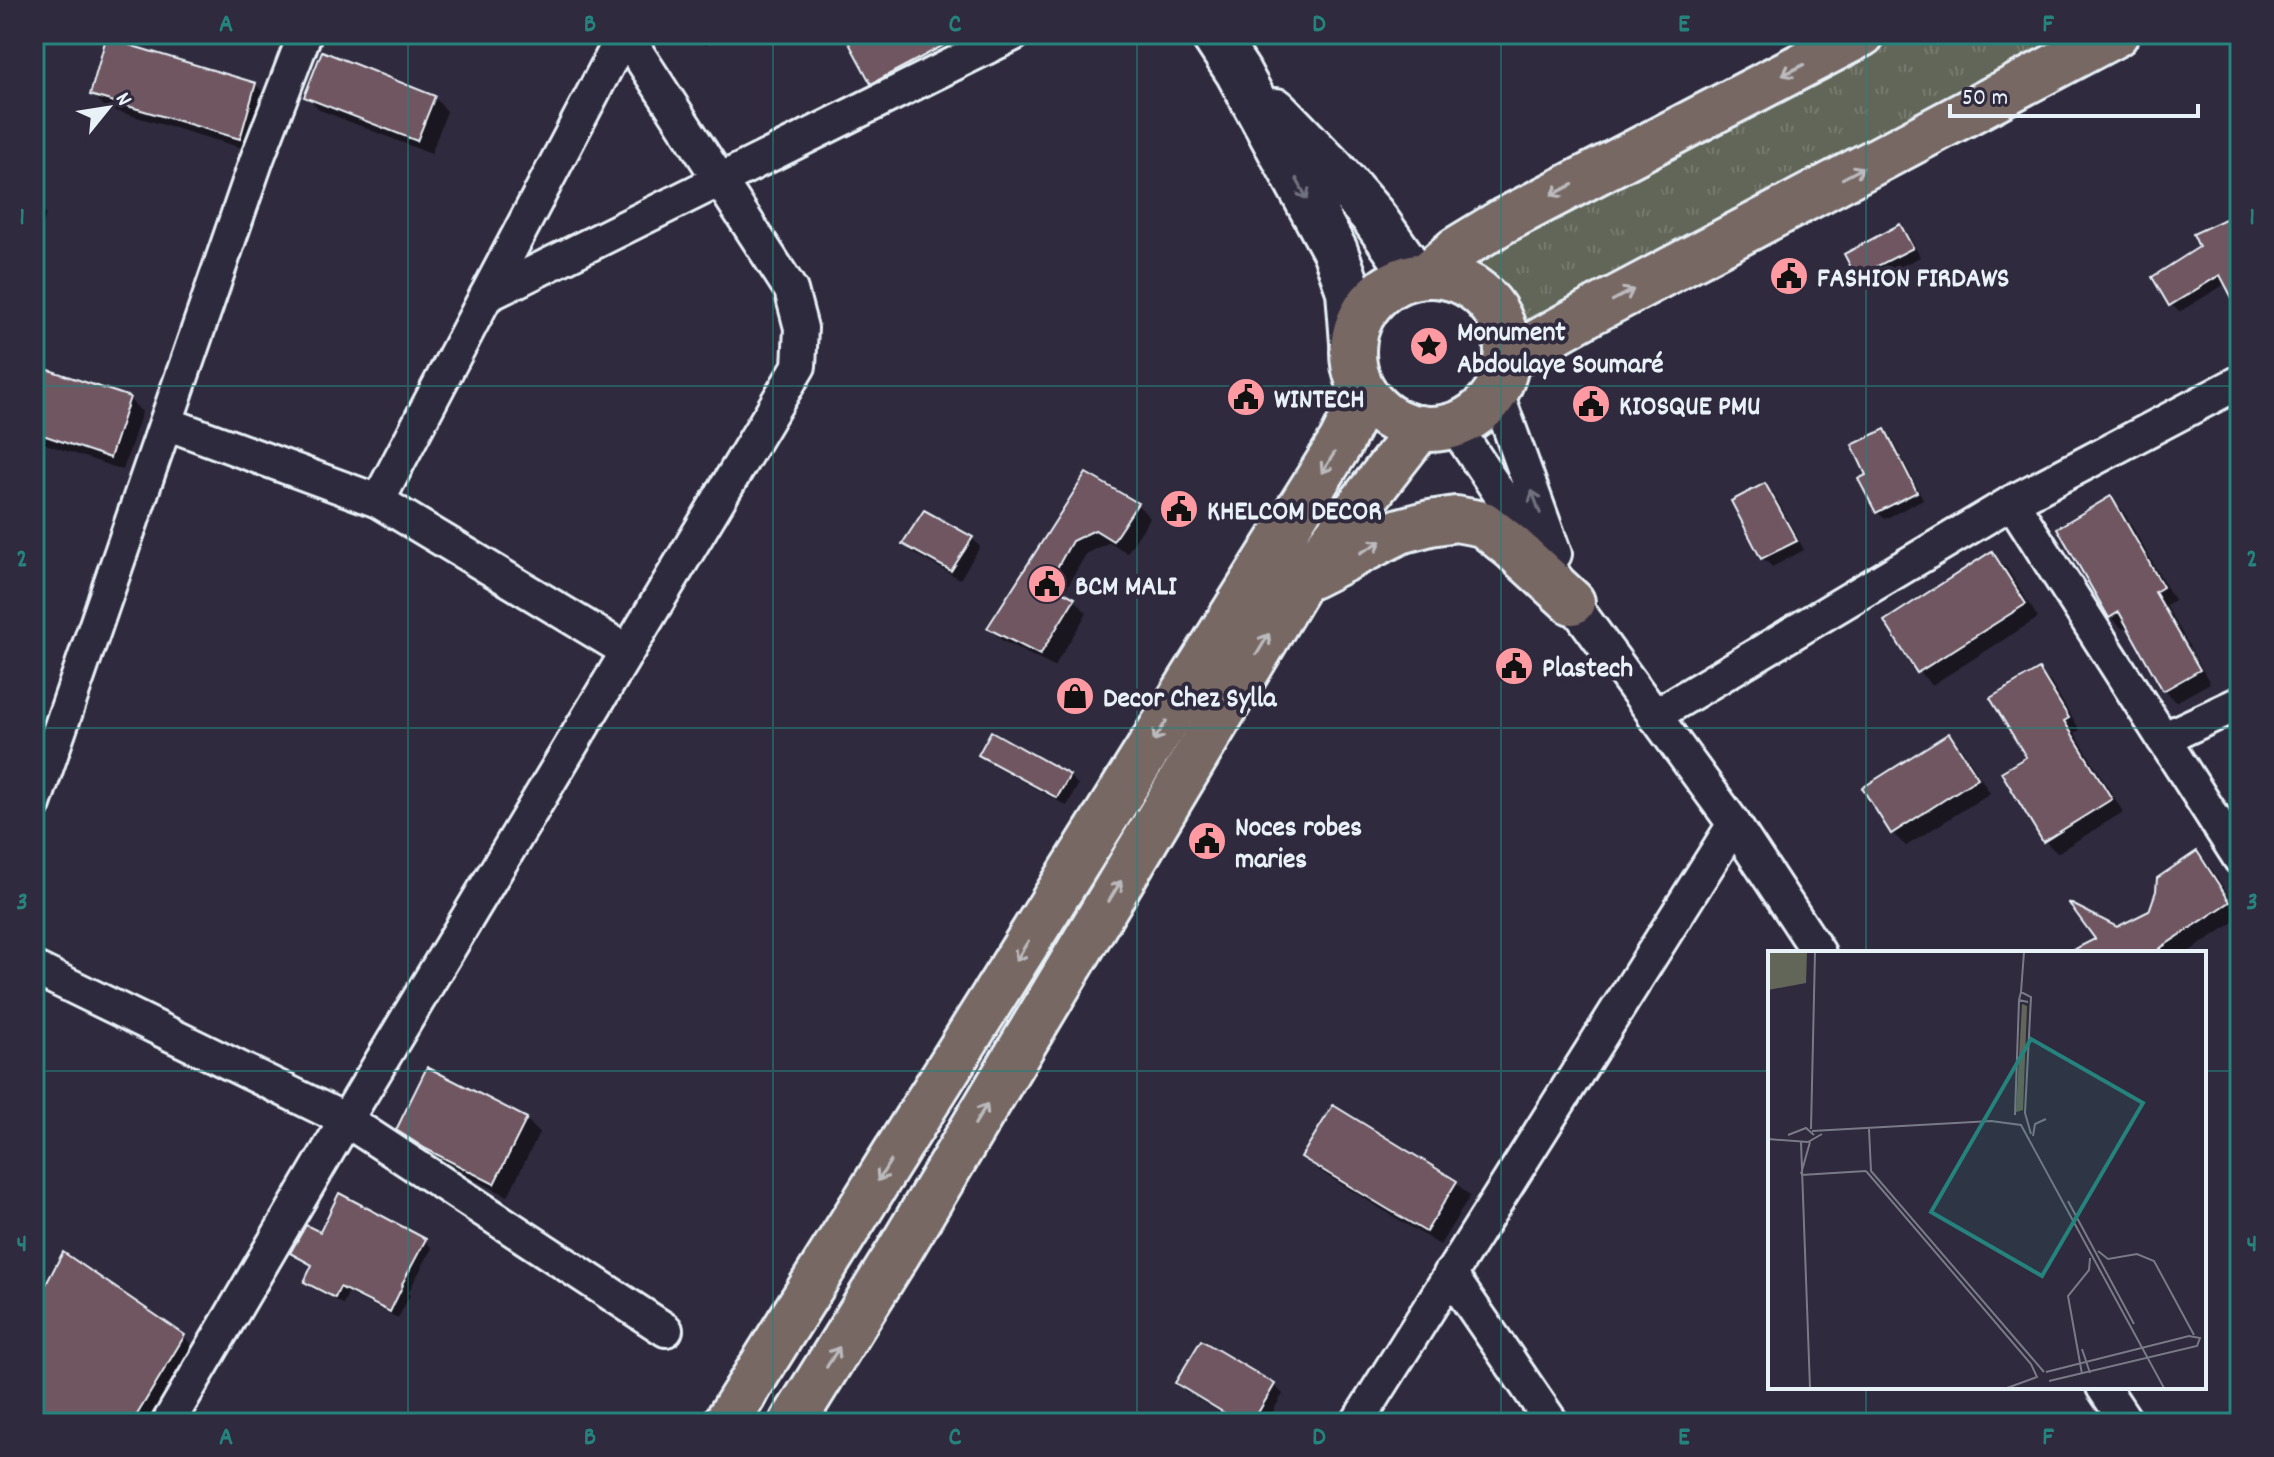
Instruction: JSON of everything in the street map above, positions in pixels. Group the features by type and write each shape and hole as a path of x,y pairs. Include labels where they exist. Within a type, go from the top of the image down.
{"main road":[{"path":"1213,34 1238,72 1335,251 1349,291 1353,360 1357,378 1374,404 1395,421 1437,427 1464,421 1482,408 1501,376 1506,344 1503,327 1486,300 1473,289 1444,276 1421,276 1392,284 1374,299 1360,319 1353,343"},
{"path":"1421,276 1503,221 1862,34"},
{"path":"1501,376 1605,304 2116,34"},
{"path":"1238,72 1332,169 1421,276"},
{"path":"726,1423 1341,442 1365,394"},
{"path":"792,1423 898,1253 1301,581 1437,427"},
{"path":"1301,581 1400,531 1456,519 1483,524 1572,602"}],"street":[{"path":"34,804 257,159 305,34"},
{"path":"168,1423 346,1120 799,366 801,328 791,290 625,34 378,501"},
{"path":"486,296 1014,34"},
{"path":"1501,376 1572,602"},
{"path":"1654,716 2012,502 2240,382"},
{"path":"166,423 378,501 627,651"},
{"path":"1437,427 1572,602 1734,824 1818,951"},
{"path":"2012,502 2240,859"},
{"path":"2163,739 2240,703"},
{"path":"1357,1423 1734,824"},
{"path":"34,968 346,1120 666,1330"},
{"path":"1450,1274 1552,1423"},
{"path":"2104,1389 2127,1423"}],"green space":[{"path":"1890,34 2076,34 1524,321 1502,286 1470,259 1654,155"}],"building":[{"path":"844,34 965,34 871,84"},
{"path":"106,38 256,83 240,139 90,95"},
{"path":"322,51 435,96 417,141 304,97"},
{"path":"2240,212 2240,313 2220,275 2169,306 2152,277 2199,247 2193,234"},
{"path":"1900,224 1913,248 1856,277 1844,254"},
{"path":"34,365 130,397 110,458 34,432"},
{"path":"1885,429 1917,492 1876,513 1858,479 1866,475 1852,445"},
{"path":"1086,473 1138,503 1113,541 1095,530 1072,541 1048,584 1075,598 1040,655 987,628"},
{"path":"1765,483 1797,541 1761,559 1731,501"},
{"path":"2111,496 2163,587 2155,592 2200,670 2163,691 2119,612 2109,618 2057,528"},
{"path":"924,510 973,537 951,571 902,544"},
{"path":"1992,551 2026,604 1917,673 1884,621"},
{"path":"2039,669 2069,718 2064,721 2112,799 2043,842 2001,772 2026,757 1990,698"},
{"path":"991,731 1070,775 1057,798 978,755"},
{"path":"1949,733 1978,778 1891,834 1862,788"},
{"path":"2197,851 2230,902 2159,949 2163,951 2071,951 2095,939 2068,902 2117,927 2149,911 2157,878"},
{"path":"427,1067 527,1118 494,1184 396,1130"},
{"path":"1333,1105 1457,1181 1426,1232 1301,1157"},
{"path":"339,1193 426,1239 390,1312 340,1287 335,1298 304,1282 312,1265 290,1253 306,1225 320,1232"},
{"path":"63,1252 185,1335 132,1423 34,1423 34,1307"},
{"path":"1201,1340 1275,1384 1252,1423 1241,1423 1175,1383"}],"place":[{"name":"FASHION FIRDAWS","path":"1789,276"},
{"name":"Monument Abdoulaye Soumaré","path":"1429,346"},
{"name":"WINTECH","path":"1246,397"},
{"name":"KIOSQUE PMU","path":"1591,404"},
{"name":"KHELCOM DECOR","path":"1179,509"},
{"name":"BCM MALI","path":"1047,584"},
{"name":"Plastech","path":"1514,666"},
{"name":"Decor Chez Sylla","path":"1075,696"},
{"name":"Noces robes maries","path":"1207,841"}]}
